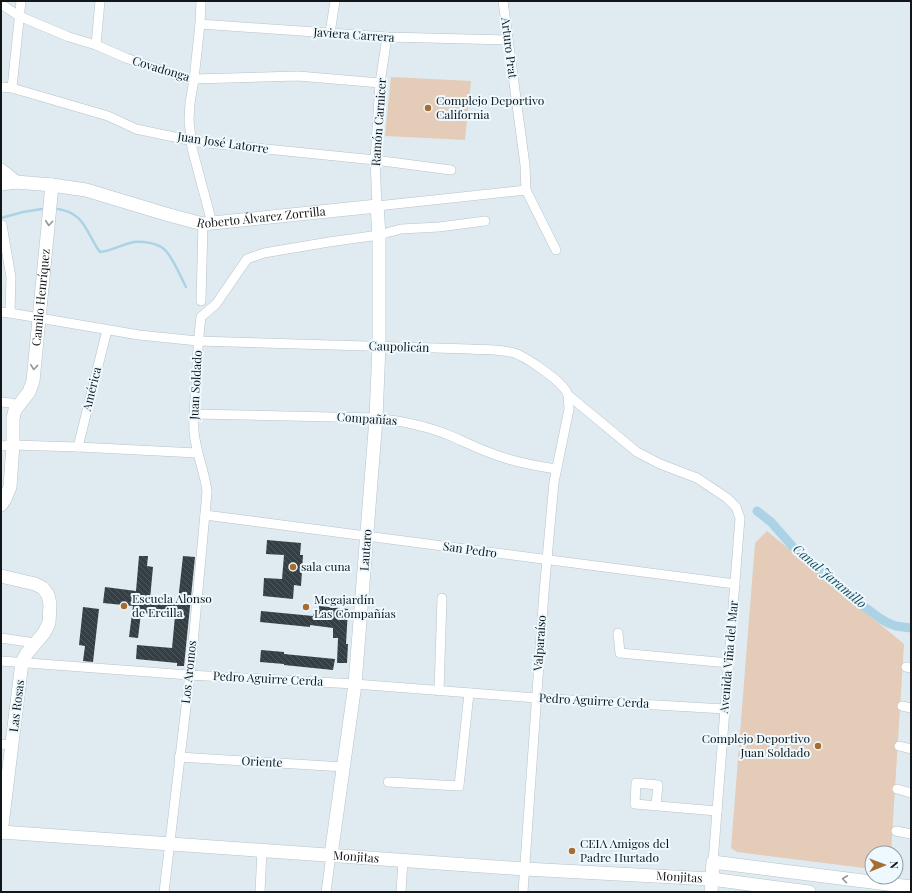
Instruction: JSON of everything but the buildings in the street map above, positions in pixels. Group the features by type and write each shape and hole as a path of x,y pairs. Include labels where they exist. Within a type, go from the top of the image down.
{"street":[{"path":"12,88 21,1"},
{"path":"96,45 100,1"},
{"path":"201,1 194,79 189,109 191,141 207,224 201,301"},
{"path":"330,33 335,1"},
{"name":"Arturo Prat","path":"502,1 526,190"},
{"name":"Covadonga","path":"1,4 19,16 68,37 96,45 126,58 185,78 298,76 380,83"},
{"name":"Javiera Carrera","path":"200,24 387,37 508,40"},
{"name":"Ramón Carnicer","path":"377,206 375,160 380,83 387,37"},
{"name":"Juan José Latorre","path":"1,86 108,116 136,129 191,141 375,160 451,170"},
{"path":"1,170 16,182"},
{"name":"Roberto Álvarez Zorrilla","path":"1,184 16,182 52,184 86,190 169,215 207,224 526,190"},
{"name":"Camilo Henríquez","path":"1,505 10,488 7,446 15,410 29,392 33,382 52,184"},
{"path":"526,190 556,250"},
{"name":"Lautaro","path":"326,892 355,684 376,418 379,346 379,235 377,206"},
{"path":"379,235 401,229 439,228 486,221"},
{"path":"2,225 11,277 6,312"},
{"name":"Juan Soldado","path":"197,453 194,433 194,414 198,341 201,317 216,304 247,259 264,253 379,235"},
{"name":"Caupolicán","path":"6,312 139,335 198,341 495,350 515,353 536,365 559,382 564,387 568,395 637,452 660,464 697,478 727,498 736,507 740,518"},
{"name":"América","path":"78,447 107,330"},
{"name":"Valparaíso","path":"523,892 541,619 552,498 556,469 569,409 568,395"},
{"path":"1,402 11,403 18,406"},
{"name":"Compañías","path":"194,414 376,418 403,422 450,435 484,451 501,457 518,462 556,469"},
{"path":"7,446 78,447 197,453"},
{"name":"Los Aromos","path":"164,892 189,675 207,492 206,482 197,453"},
{"name":"San Pedro","path":"205,515 735,584"},
{"name":"Avenida Viña del Mar","path":"711,886 740,518"},
{"name":"Las Rosas","path":"1,576 35,584 43,588 48,595 50,604 48,623 44,633 26,653 22,662 6,744 1,832"},
{"path":"439,691 442,598"},
{"path":"618,633 620,653 729,663"},
{"path":"1,638 35,643"},
{"name":"Pedro Aguirre Cerda","path":"1,661 189,675 355,684 536,698 725,709"},
{"path":"388,782 459,786 469,693"},
{"path":"899,746 911,749"},
{"name":"Oriente","path":"180,757 344,767"},
{"path":"898,789 911,793"},
{"path":"656,805 717,811"},
{"path":"896,831 911,834"},
{"name":"Monjitas","path":"1,832 525,868 711,886 809,892"},
{"path":"260,892 262,850"},
{"path":"401,892 403,860"},
{"path":"713,862 911,887"}],"shaded area":[{"name":"Complejo Deportivo California","path":"391,77 471,81 465,140 385,136"},
{"name":"Complejo Deportivo Juan Soldado","path":"767,531 904,644 891,845 864,845 864,868 737,852 731,848 755,543"}],"waterway":[{"path":"1,218 42,209"},
{"path":"58,209 67,211 79,219 100,252 134,242 158,245 167,252 186,287"},
{"name":"Canal Jaramillo","path":"757,511 771,522 793,547 858,602 888,623 896,626 911,628"}],"place":[{"name":"Complejo Deportivo California","path":"428,108"},
{"name":"sala cuna","path":"293,567"},
{"name":"Escuela Alonso de Ercilla","path":"124,606"},
{"name":"Megajardín Las Compañías","path":"306,607"},
{"name":"Complejo Deportivo Juan Soldado","path":"818,746"},
{"name":"CEIA Amigos del Padre Hurtado","path":"572,851"}]}
